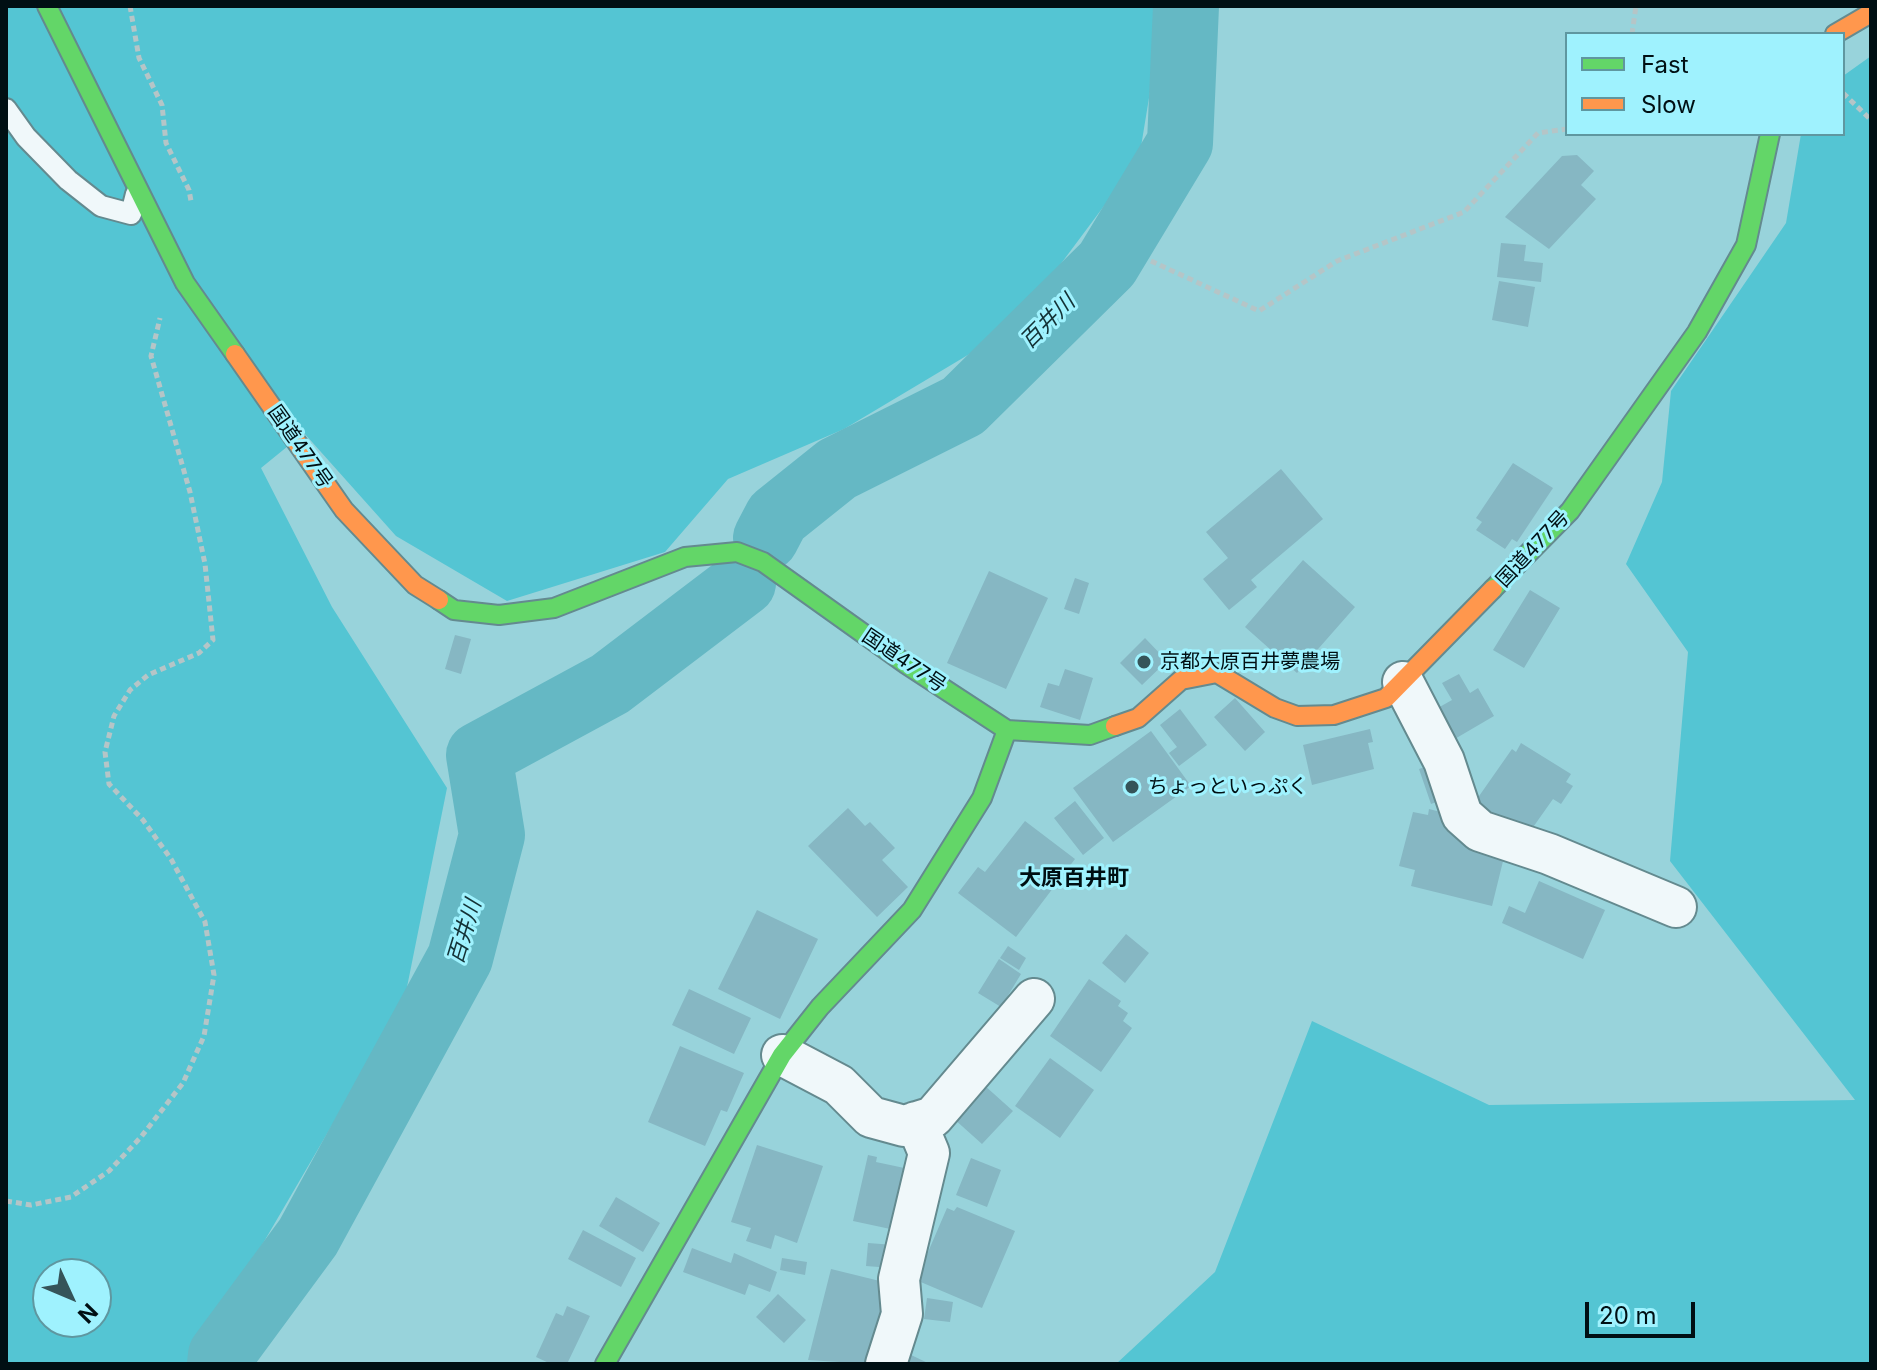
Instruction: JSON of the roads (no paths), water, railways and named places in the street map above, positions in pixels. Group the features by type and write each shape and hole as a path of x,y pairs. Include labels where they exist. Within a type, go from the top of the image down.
{"main road":[{"name":"国道477号","path":"47,6 185,283 344,510 415,585 454,610 499,615 554,608 685,557 737,552 763,562 906,664 1007,730 1090,735 1138,718 1181,680 1217,673 1275,708 1297,716 1334,715 1386,698 1570,511 1697,332 1746,245 1770,136"},
{"path":"1838,32 1871,13"},
{"path":"605,1364 782,1055 820,1007 912,910 982,798 1007,730"}],"street":[{"path":"1403,682 1444,761 1462,815 1480,831 1549,854 1676,907"},
{"path":"782,1055 839,1085 871,1117 904,1126 933,1117 1034,999"},
{"path":"886,1364 902,1314 899,1279 929,1153 916,1122"}],"lane":[{"path":"6,109 26,137 68,180 101,206 131,214 137,190"}],"waterway":[{"name":"百井川","path":"766,538 777,517 837,469 963,406 1107,264 1180,143 1186,6"},
{"name":"百井川","path":"220,1364 221,1355 308,1237 460,958 492,835 479,755 610,684 743,583"}],"place":[{"name":"京都大原百井夢農場","path":"1144,662"},
{"name":"ちょっといっぷく","path":"1132,787"}],"district":[{"name":"大原百井町","path":"1074,878"}]}
